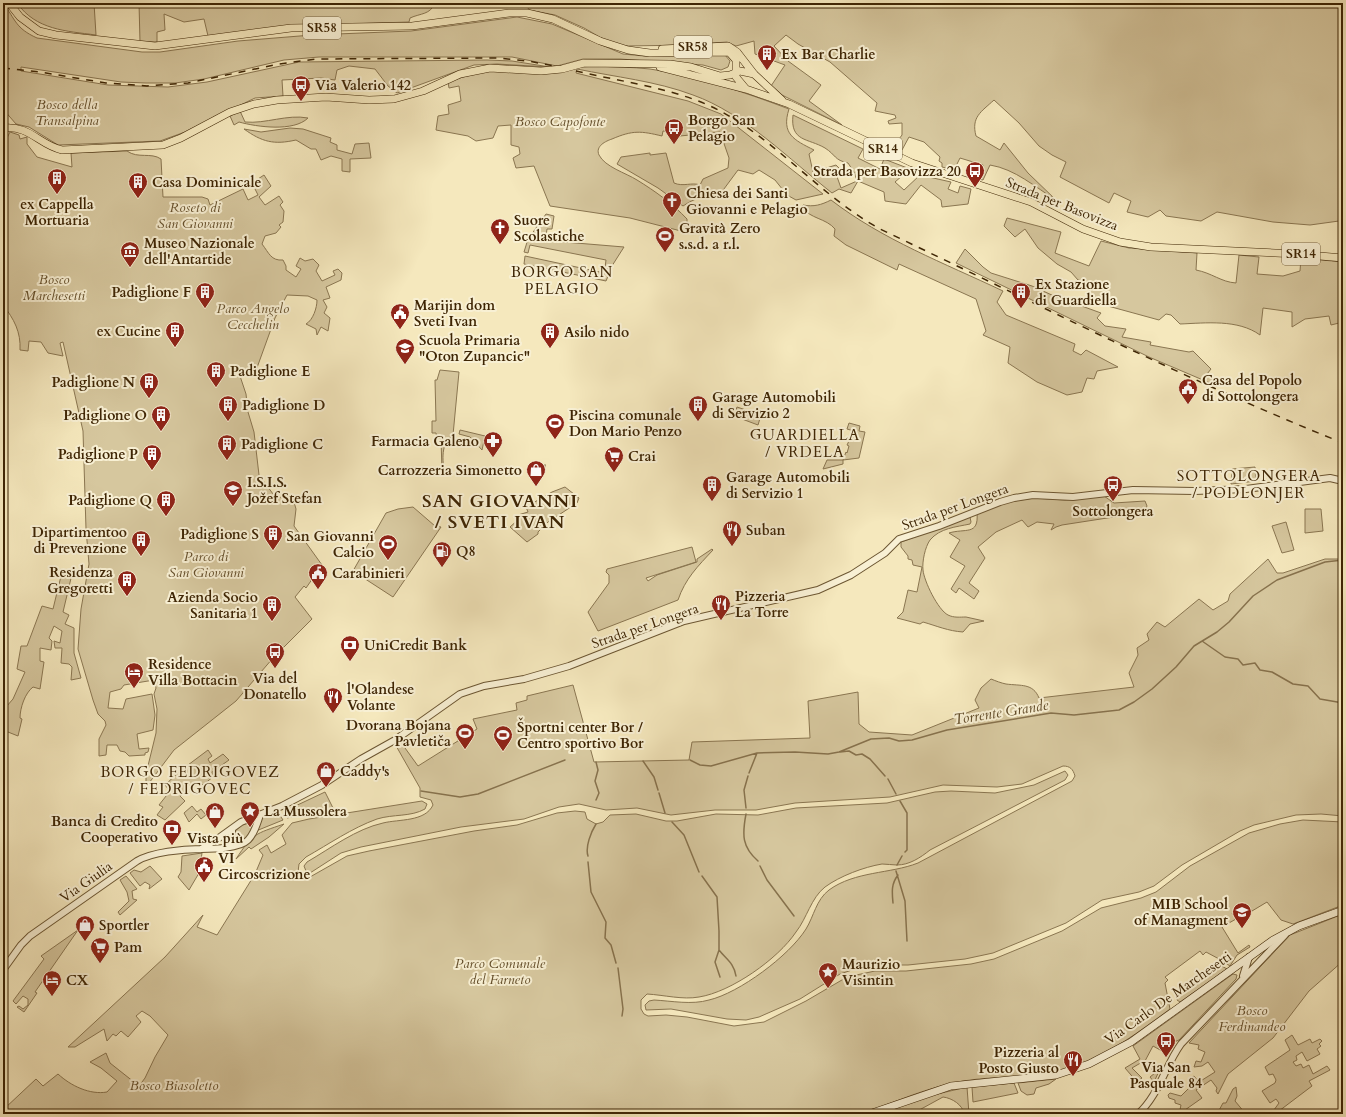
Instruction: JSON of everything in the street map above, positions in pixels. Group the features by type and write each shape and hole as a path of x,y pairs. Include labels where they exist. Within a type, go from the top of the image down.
{"main road":[{"name":"SR58","path":"9,3 20,17 39,31 56,35 155,46 270,30 412,26 509,13 527,13 553,19 613,46 641,52 686,53 726,51 737,56"},
{"path":"3,128 14,127 24,130 50,146 62,150 151,147 173,142 230,112 261,102 326,97 369,100 394,99 423,90 460,74 490,68 541,71 562,69 584,63 684,66 717,74 727,72 737,56"},
{"path":"737,56 737,80 746,89"},
{"name":"Strada per Basovizza","path":"737,56 771,92 789,104"},
{"name":"Strada per Basovizza","path":"650,65 746,89 789,104 912,163 1030,202 1083,229 1120,242 1151,246 1304,254 1343,258"},
{"path":"706,71 724,76 746,72 754,74"},
{"path":"719,82 728,80 736,73"},
{"path":"1289,931 1343,910"},
{"name":"Via Carlo De Marchesetti","path":"869,1114 914,1097 960,1084 1056,1075 1082,1067 1111,1054 1131,1042 1289,931"}],"street":[{"name":"Strada per Longera","path":"241,822 278,808 322,785 361,759 395,740 449,701 472,690 484,686 524,679 568,666 684,621 818,590 858,571 885,553 899,539 1014,498 1033,496 1072,497 1132,490 1217,490 1330,478 1343,481"},
{"path":"232,829 232,839 239,844 248,840 260,815"},
{"path":"201,849 241,822 248,821 253,826 254,830"},
{"path":"222,836 228,840 228,847"},
{"name":"Via Giulia","path":"3,970 30,936 137,861 152,854 201,849 211,850 239,844"},
{"path":"1138,1114 1151,1101 1172,1056 1181,1044 1289,931"},
{"path":"1242,980 1250,957"},
{"path":"1232,970 1236,969 1241,971 1242,980"}],"green space":[{"name":"Bosco della Transalpina","path":"3,3 20,27 37,38 142,52 160,52 238,41 312,35 411,31 517,17 552,24 623,54 644,56 725,55 730,61 728,67 721,70 703,65 620,59 583,59 557,66 512,57 319,57 284,60 204,79 175,83 121,82 21,67 21,71 108,85 168,87 207,82 299,62 487,60 512,61 550,67 497,64 474,65 397,93 388,86 375,69 349,66 337,70 335,80 321,78 282,80 283,96 255,98 185,132 160,141 58,145 29,127 16,124 3,109"},
{"path":"17,3 94,3 96,35 52,28 42,24 33,19"},
{"path":"139,3 435,3 431,10 410,18 409,22 289,26 208,36 204,19 184,22 164,14 165,30 157,32 157,42 140,42"},
{"path":"500,3 1343,3 1343,215 1339,221 1310,225 1273,222 1217,212 1201,221 1166,216 1160,210 1148,217 1127,212 1131,201 1114,193 1109,203 1060,177 1066,162 1039,146 1019,123 994,100 978,115 976,119 976,136 1000,150 1004,143 1028,173 1056,200 1008,170 990,165 983,180 978,179 983,165 960,158 954,170 942,167 942,163 939,161 940,157 924,142 909,137 902,150 878,139 899,139 902,135 902,123 889,124 888,121 896,118 895,115 875,111 877,103 830,62 798,44 786,35 774,46 788,61 821,85 809,101 842,125 782,95 771,86 785,65 755,54 754,41 736,46 727,42 700,44 699,39 692,40 693,45 624,46 605,40 584,28 555,15 529,10 527,6 486,6"},
{"name":"Bosco Capofonte","path":"579,67 630,67 668,72 703,80 789,109 787,125 791,135 801,143 814,150 809,154 813,172 836,165 840,169 835,171 841,188 857,181 854,172 848,163 837,159 825,148 797,135 794,130 793,115 863,149 858,158 880,169 884,159 910,169 895,182 904,190 920,175 951,182 948,189 958,193 960,186 971,189 968,204 942,207 941,200 921,185 906,204 885,201 884,192 858,181 851,193 839,189 832,193 766,138 730,113 712,103 665,86 577,69 576,73 688,101 721,114 823,194 796,200 787,195 775,180 759,170 753,174 738,170 718,197 708,196 699,198 683,206 658,188 617,164 621,157 650,153 650,155 666,153 674,183 681,185 700,185 703,179 728,168 729,158 720,132 670,137 670,132 663,131 662,136 637,132 619,136 602,144 598,149 598,152 606,163 637,180 682,213 687,219 687,227 681,231 630,218 550,206 534,166 516,168 513,158 520,154 519,147 511,145 511,125 498,126 493,138 476,141 468,136 436,130 438,116 449,114 448,105 461,101 459,86 449,88 448,82 487,71 554,73"},
{"path":"240,111 245,122 261,122 292,117 308,118 302,122 285,127 265,127 239,122 234,125 230,116"},
{"path":"290,128 303,129 331,138 330,142 337,145 337,150 352,154 355,144 369,143 371,158 350,159 350,172 342,171 342,159 331,156 321,160 316,149 311,149 296,140 275,142 263,140 244,129 261,132"},
{"name":"Parco di San Giovanni","path":"10,132 19,135 20,139 27,137 27,144 37,157 72,167 71,153 127,151 136,155 157,157 161,159 163,197 202,197 208,199 210,205 243,189 248,200 258,195 252,183 264,175 271,186 259,197 265,205 279,196 283,202 280,205 284,211 283,222 279,225 281,227 276,233 265,236 262,244 269,253 273,258 283,260 286,270 296,277 301,269 296,266 300,258 305,261 313,259 319,265 316,271 322,281 335,275 333,271 338,269 342,273 341,280 326,287 330,298 323,300 327,307 324,313 330,318 328,331 321,327 317,335 316,329 306,324 311,320 314,314 317,300 308,296 287,295 275,318 254,376 239,373 246,394 248,412 254,432 259,475 276,498 292,495 296,509 294,526 322,565 306,588 304,586 295,597 312,619 273,658 236,701 174,750 146,787 146,774 156,733 157,709 154,694 156,688 154,680 124,685 121,689 110,692 108,708 123,709 126,699 152,694 155,715 153,730 137,734 139,749 149,748 148,752 145,753 145,755 129,756 125,752 120,751 117,745 107,745 106,755 99,756 99,739 106,725 105,721 98,714 78,649 81,609 89,564 86,529 83,431 63,342 60,343 63,356 48,353 41,342 29,341 28,351 20,350 16,326 3,305 3,146"},
{"path":"831,200 851,214 893,239 1003,291 997,302 1006,315 1075,344 1073,351 1081,355 1086,350 1118,367 1097,371 1094,379 1087,378 1082,392 1067,395 1037,382 1008,363 1010,347 983,335 986,331 976,299 899,264 897,270 846,245 834,236 835,229 831,225 809,214 802,207 803,205 817,205"},
{"path":"546,214 554,216 552,229 547,229 546,236 531,235"},
{"path":"1007,218 1061,232 1055,253 1089,266 1101,241 1129,248 1197,253 1196,270 1236,283 1239,255 1259,257 1257,274 1283,276 1300,271 1301,258 1343,262 1343,322 1331,325 1329,316 1305,319 1292,327 1292,312 1263,308 1260,335 1242,326 1222,323 1180,324 1171,315 1166,314 1159,320 1086,300 1092,284 1078,280 1071,272 1057,264 1038,248 1025,229 1015,237 1004,226"},
{"path":"528,239 624,247 610,269 605,268 606,260 530,245 528,253 524,252"},
{"path":"965,249 991,273 1032,286 1054,296 1101,313 1097,318 1105,326 1126,329 1122,337 1151,342 1150,345 1189,352 1193,351 1211,369 1207,374 1217,386 1149,357 956,263"},
{"path":"525,256 609,274 606,281 524,264"},
{"path":"440,370 459,372 453,435 446,443 443,452 444,473 442,472 441,438 437,438 436,433 432,433 432,421 436,421 435,380 437,380"},
{"path":"737,407 761,415 758,425 734,416"},
{"path":"849,423 860,426 859,431 865,432 859,458 843,460 849,446 847,445 854,431 847,429"},
{"path":"460,430 485,436 482,450 470,437 459,434"},
{"path":"827,460 843,460 843,464 823,469"},
{"path":"1255,467 1256,481 1231,484 1232,469"},
{"path":"565,487 579,498 577,503 548,522 538,532 538,534 527,542 510,527 520,518 518,515 528,512 526,507 552,492"},
{"path":"1104,496 1114,503 1145,501 1147,506 1145,510 1133,514 1062,525 1051,530 1054,524 1037,522 1028,527 1022,520 996,532 978,547 985,558 969,583 979,591 974,599 959,588 956,593 951,589 965,566 950,557 960,540 949,533 970,530 973,528 976,525 977,513 1007,502 1034,498 1065,500"},
{"name":"San Giovanni Calcio","path":"413,507 435,526 441,527 393,597 353,571 386,513 398,509"},
{"path":"1305,509 1321,509 1323,531 1305,533"},
{"path":"970,517 970,524 943,530 930,540 924,555 923,570 932,595 944,612 952,617 966,617 984,621 970,624 963,632 923,622 920,624 897,618 903,612 908,590 917,592 922,567 913,565 912,560 908,559 908,556 901,547 901,542"},
{"path":"1286,522 1294,550 1282,553 1272,526"},
{"path":"692,547 696,562 646,578 648,581 657,575 697,562 697,559 712,549 713,550 688,579 678,600 598,631 588,612 609,583 609,575 606,572 607,569"},
{"path":"1268,559 1277,573 1283,573 1325,559 1343,559 1343,816 1321,814 1296,815 1254,825 1240,831 1182,865 1154,886 1139,892 1102,900 1066,923 993,953 965,959 908,965 876,965 858,968 840,974 800,999 759,1017 746,1020 727,1019 671,1009 646,1010 645,1005 649,1001 654,1000 696,1002 709,1000 734,990 762,972 798,940 809,924 821,898 829,890 850,879 907,867 918,863 1072,781 1075,776 1069,767 1063,766 1022,784 997,787 943,785 890,797 795,803 756,810 715,810 671,815 637,808 606,810 579,804 559,807 524,819 461,827 361,847 341,853 310,873 306,871 304,866 307,862 353,834 383,823 418,817 429,810 433,805 431,800 420,797 420,788 395,744 400,741 418,766 477,729 473,719 517,710 516,703 527,700 527,696 573,685 594,762 689,760 692,742 810,738 808,701 858,692 859,724 869,732 912,735 979,708 975,700 981,688 991,679 1000,683 1026,686 1033,690 1039,698 1134,687 1129,673 1138,655 1137,648 1149,640 1147,634 1157,622 1165,627 1199,599 1213,610 1228,601 1230,594"},
{"path":"62,572 72,574 63,612 69,615 65,624 74,628 74,653 81,678 71,680 72,667 69,664 61,663 62,648 55,648 54,641 60,643 62,631 54,626 49,638 52,641 51,650 40,648 40,661 44,662 40,689 33,687 25,697 21,710 20,718 22,719 18,736 3,730 3,707 6,707 13,699 25,672 17,669 21,646 27,646 42,606 53,609"},
{"path":"208,750 212,756 208,759 210,763 223,754 229,760 212,772 214,776 203,785 200,782 180,796 185,801 165,820 157,815 163,807 159,805 170,791 165,785 180,771"},
{"name":"Parco Comunale del Farneto","path":"1065,771 1068,775 1065,780 906,864 882,864 868,867 852,872 831,883 816,897 800,926 778,953 753,973 725,989 712,994 693,998 647,994 641,1000 641,1009 644,1014 648,1016 666,1015 687,1017 734,1026 764,1022 806,1001 847,977 875,971 906,971 971,964 994,959 1062,931 1101,908 1141,898 1156,892 1190,866 1249,833 1280,824 1303,820 1343,822 1343,905 1293,924 1281,920 1267,902 1252,911 1247,904 1232,913 1236,919 1222,927 1238,953 1249,945 1250,947 1237,955 1230,966 1206,952 1203,955 1200,951 1165,977 1168,980 1165,983 1170,1009 1112,1049 1087,1062 1061,1071 1033,1075 977,1079 937,1087 862,1114 3,1114 6,1110 4,1109 36,1079 43,1086 58,1074 81,1089 101,1093 107,1092 117,1081 101,1068 90,1062 106,1053 110,1063 139,1086 145,1078 168,1035 150,1016 142,1011 136,1016 141,1022 128,1037 121,1031 116,1036 113,1034 107,1041 104,1029 75,1047 68,1047 165,957 203,915 197,927 217,935 255,874 263,855 259,850 267,845 271,853 286,844 282,835 292,823 422,801 427,804 425,809 420,812 377,819 350,832 306,857 299,864 298,872 303,876 310,877 347,856 474,831 517,825 557,813 575,811 585,812 587,819 596,824 603,822 610,815 636,814 666,821 677,821 716,814 758,815 796,808 887,803 935,792 951,791 995,793 1034,785"},
{"path":"325,792 333,808 287,818 285,814 290,812 289,809"},
{"path":"192,806 197,812 201,809 206,815 201,819 197,814 189,822 184,813"},
{"path":"277,811 283,820 256,831 261,817"},
{"path":"244,823 250,824 252,828 249,836 243,841 236,841 233,833"},
{"path":"284,824 269,837 251,849 249,847 236,859 251,839 267,830"},
{"path":"202,853 199,873 189,890 178,877 181,872 182,856"},
{"path":"150,866 162,879 149,889 150,885 145,882 140,886 130,873 134,870 141,872"},
{"path":"126,876 137,889 132,891 133,899 137,900 120,915 118,912 129,901 127,892 120,880"},
{"name":"Bosco Ferdinandeo","path":"1343,914 1343,961 1309,991 1273,1038 1228,1074 1218,1094 1216,1091 1217,1088 1211,1080 1196,1090 1202,1098 1185,1110 1188,1114 1179,1114 1181,1105 1175,1103 1175,1100 1169,1098 1168,1095 1170,1093 1181,1096 1189,1088 1191,1078 1194,1076 1199,1082 1215,1072 1208,1062 1202,1066 1194,1067 1196,1061 1201,1062 1205,1052 1198,1049 1199,1045 1189,1043 1290,935"},
{"path":"78,930 35,992 37,993 24,1012 17,1007 19,1006 23,1009 28,1005 28,999 23,996 16,1004 13,1001 44,959 41,956"},
{"path":"1220,965 1227,969 1180,1002 1177,1000 1176,996 1178,994 1180,996"},
{"path":"1233,974 1237,975 1236,979 1179,1040 1167,1045 1162,1051 1153,1046 1145,1061 1160,1069 1154,1082 1150,1077 1155,1073 1144,1061 1132,1068 1142,1078 1137,1082 1125,1068 1140,1059 1133,1046"},
{"path":"1292,1035 1298,1045 1310,1039 1312,1043 1320,1039 1322,1041 1319,1044 1321,1046 1317,1049 1320,1054 1307,1061 1302,1052 1296,1056 1297,1060 1293,1062 1296,1066 1301,1064 1303,1068 1309,1065 1313,1074 1327,1066 1330,1070 1309,1081 1312,1086 1275,1114 1271,1114 1279,1103 1276,1099 1270,1103 1262,1091 1275,1083 1276,1080 1273,1074 1269,1075 1265,1067 1290,1050 1285,1040"},
{"path":"1056,1079 1049,1084 1036,1088 1034,1094 1027,1095 1021,1091 1018,1083"},
{"path":"1014,1083 1018,1093 973,1102 972,1087"},
{"path":"967,1087 969,1114 964,1114 962,1108 956,1102 943,1097 912,1114 889,1114 886,1111 929,1096"},
{"path":"1236,1087 1237,1096 1235,1101 1245,1113 1217,1114 1223,1103 1226,1103 1233,1089"}],"waterway":[{"path":"543,473 545,465"},
{"name":"Torrente Grande","path":"690,760 700,765 711,766 757,753 795,752 828,754 839,752 871,739 889,738 899,741 912,740 947,730 1051,713 1074,715 1119,710 1134,702 1152,689 1176,667 1194,646 1217,632 1229,622 1253,596 1277,580 1325,562 1343,560"},
{"path":"1202,641 1225,657 1238,659 1243,665 1255,663 1260,670 1272,672 1293,684 1308,686 1320,699 1343,703"},
{"path":"840,752 849,751 856,755 862,754 870,759 885,776"},
{"path":"749,773 757,753"},
{"name":"Torrente Grande","path":"421,791 460,797 478,794 565,760"},
{"path":"643,761 654,777 658,790"},
{"path":"596,762 598,770 595,781 599,793 596,800"},
{"path":"746,808 744,790 748,776"},
{"path":"888,779 896,794"},
{"path":"659,793 665,813"},
{"path":"900,801 907,813 907,850 905,852"},
{"path":"746,814 744,840 749,851 758,861"},
{"path":"672,822 684,835 699,872"},
{"path":"588,856 587,852 590,835 596,824"},
{"path":"897,865 902,856"},
{"path":"588,862 591,892 606,922 605,938 611,945 616,963"},
{"path":"760,866 767,880 794,916"},
{"path":"896,871 905,901 907,941"},
{"path":"893,903 893,885 898,875"},
{"path":"702,876 717,897 719,950 715,962 720,977"},
{"path":"719,950 732,964 736,976"},
{"path":"618,968 623,1009 622,1016"}],"railway":[{"path":"3,68 40,72 106,83 147,86 188,83 279,64 316,59 497,58 528,61 554,66"},
{"path":"576,71 651,87 688,97 706,104 722,112 763,139 839,202 880,229 1168,367 1284,419 1343,443"}],"place":[{"name":"Ex Bar Charlie","path":"767,71"},
{"name":"Via Valerio 142","path":"301,102"},
{"name":"Borgo San Pelagio","path":"674,145"},
{"name":"Strada per Basovizza 20","path":"975,188"},
{"name":"ex Cappella Mortuaria","path":"57,195"},
{"name":"Casa Dominicale","path":"138,199"},
{"name":"Chiesa dei Santi Giovanni e Pelagio","path":"672,218"},
{"name":"Suore Scolastiche","path":"500,245"},
{"name":"Gravità Zero s.s.d. a r.l.","path":"665,253"},
{"name":"Museo Nazionale dell'Antartide","path":"130,268"},
{"name":"Padiglione F","path":"205,309"},
{"name":"Ex Stazione di Guardiella","path":"1021,309"},
{"name":"Marijin dom Sveti Ivan","path":"400,330"},
{"name":"ex Cucine","path":"175,348"},
{"name":"Asilo nido","path":"550,349"},
{"name":"Scuola Primaria \"Oton Zupancic\"","path":"405,365"},
{"name":"Padiglione E","path":"216,388"},
{"name":"Padiglione N","path":"149,399"},
{"name":"Casa del Popolo di Sottolongera","path":"1188,405"},
{"name":"Padiglione D","path":"228,422"},
{"name":"Garage Automobili di Servizio 2","path":"698,422"},
{"name":"Padiglione O","path":"161,432"},
{"name":"Piscina comunale Don Mario Penzo","path":"555,440"},
{"name":"Farmacia Galeno","path":"493,458"},
{"name":"Padiglione C","path":"227,461"},
{"name":"Padiglione P","path":"152,471"},
{"name":"Crai","path":"614,473"},
{"name":"Carrozzeria Simonetto","path":"536,487"},
{"name":"Garage Automobili di Servizio 1","path":"712,502"},
{"name":"Sottolongera","path":"1113,502"},
{"name":"I.S.I.S. Jožef Stefan","path":"233,507"},
{"name":"Padiglione Q","path":"166,517"},
{"name":"Suban","path":"732,547"},
{"name":"Padiglione S","path":"273,551"},
{"name":"Dipartimentoo di Prevenzione","path":"141,557"},
{"name":"San Giovanni Calcio","path":"388,561"},
{"name":"Q8","path":"442,568"},
{"name":"Carabinieri","path":"318,590"},
{"name":"Residenza Gregoretti","path":"127,597"},
{"name":"Pizzeria La Torre","path":"721,621"},
{"name":"Azienda Socio Sanitaria 1","path":"272,622"},
{"name":"UniCredit Bank","path":"350,662"},
{"name":"Via del Donatello","path":"275,669"},
{"name":"Residence Villa Bottacin","path":"134,689"},
{"name":"l'Olandese Volante","path":"333,714"},
{"name":"Dvorana Bojana Pavletiča","path":"465,750"},
{"name":"Športni center Bor / Centro sportivo Bor","path":"503,752"},
{"name":"Caddy's","path":"326,788"},
{"name":"La Mussolera","path":"250,828"},
{"name":"Vista più","path":"215,829"},
{"name":"Banca di Credito Cooperativo","path":"172,846"},
{"name":"VI Circoscrizione","path":"204,883"},
{"name":"MIB School of Managment","path":"1242,929"},
{"name":"Sportler","path":"85,942"},
{"name":"Pam","path":"100,964"},
{"name":"Maurizio Visintin","path":"828,989"},
{"name":"CX","path":"52,997"},
{"name":"Via San Pasquale 84","path":"1166,1058"},
{"name":"Pizzeria al Posto Giusto","path":"1073,1077"}],"district":[{"name":"BORGO SAN PELAGIO","path":"562,280"},
{"name":"GUARDIELLA / VRDELA","path":"805,444"},
{"name":"SOTTOLONGERA / PODLONJER","path":"1249,484"},
{"name":"SAN GIOVANNI / SVETI IVAN","path":"500,511"},
{"name":"BORGO FEDRIGOVEZ / FEDRIGOVEC","path":"190,780"}],"park label":[{"name":"Roseto di San Giovanni","path":"195,216"},
{"name":"Bosco Marchesetti","path":"54,288"},
{"name":"Parco Angelo Cecchelin","path":"253,316"},
{"name":"Bosco Biasoletto","path":"174,1085"}]}
